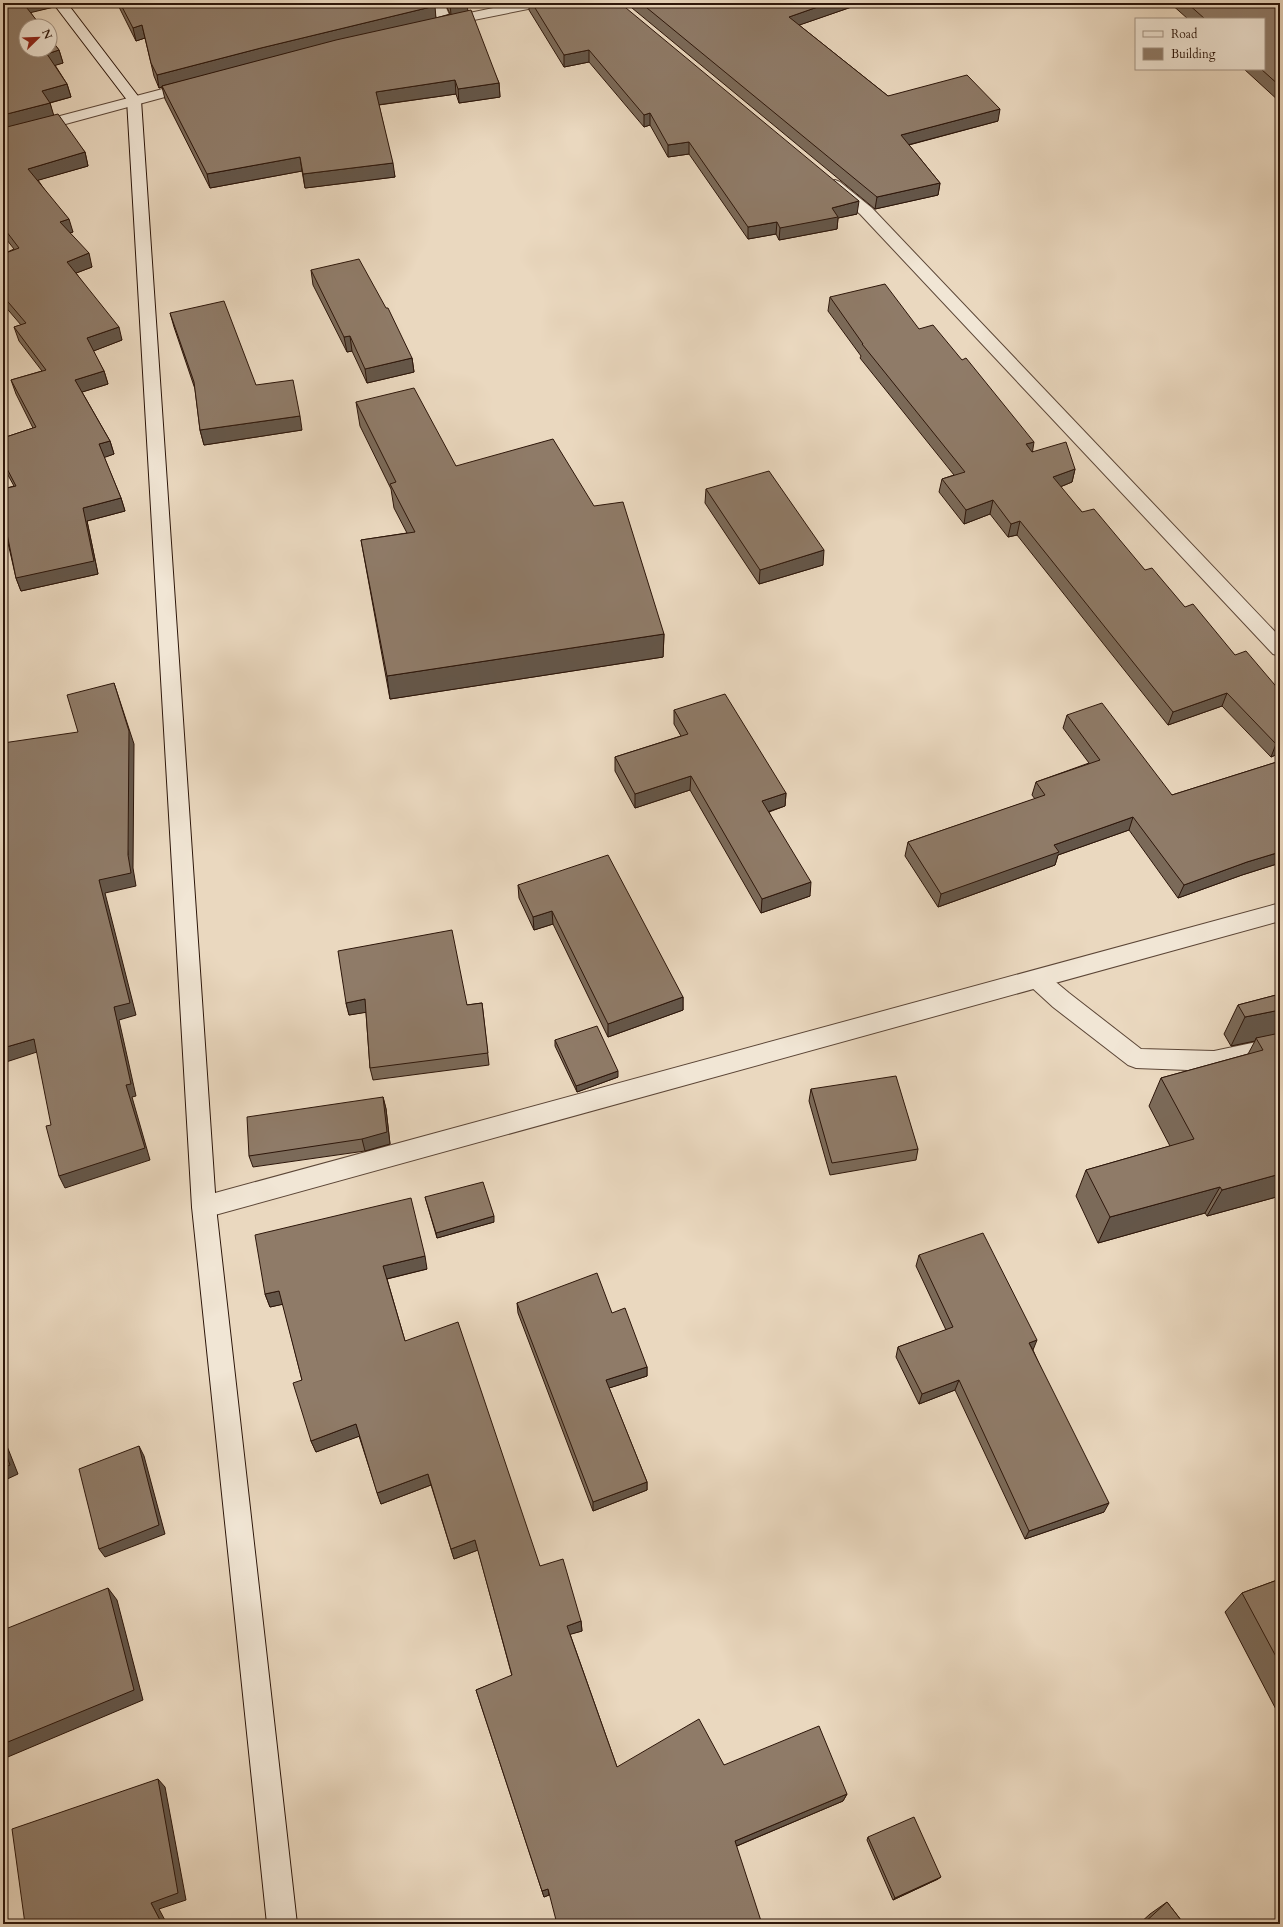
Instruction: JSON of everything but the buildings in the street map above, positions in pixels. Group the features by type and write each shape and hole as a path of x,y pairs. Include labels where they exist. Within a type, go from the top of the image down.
{"main road":[{"path":"60,3 134,100 204,1207 282,1924"},
{"path":"437,3 446,21"},
{"path":"430,25 538,3"},
{"path":"3,136 210,81"},
{"path":"824,176 866,211 1280,649"},
{"path":"204,1207 1280,912"},
{"path":"1037,979 1060,1000 1136,1058 1214,1061 1280,1047"}]}
